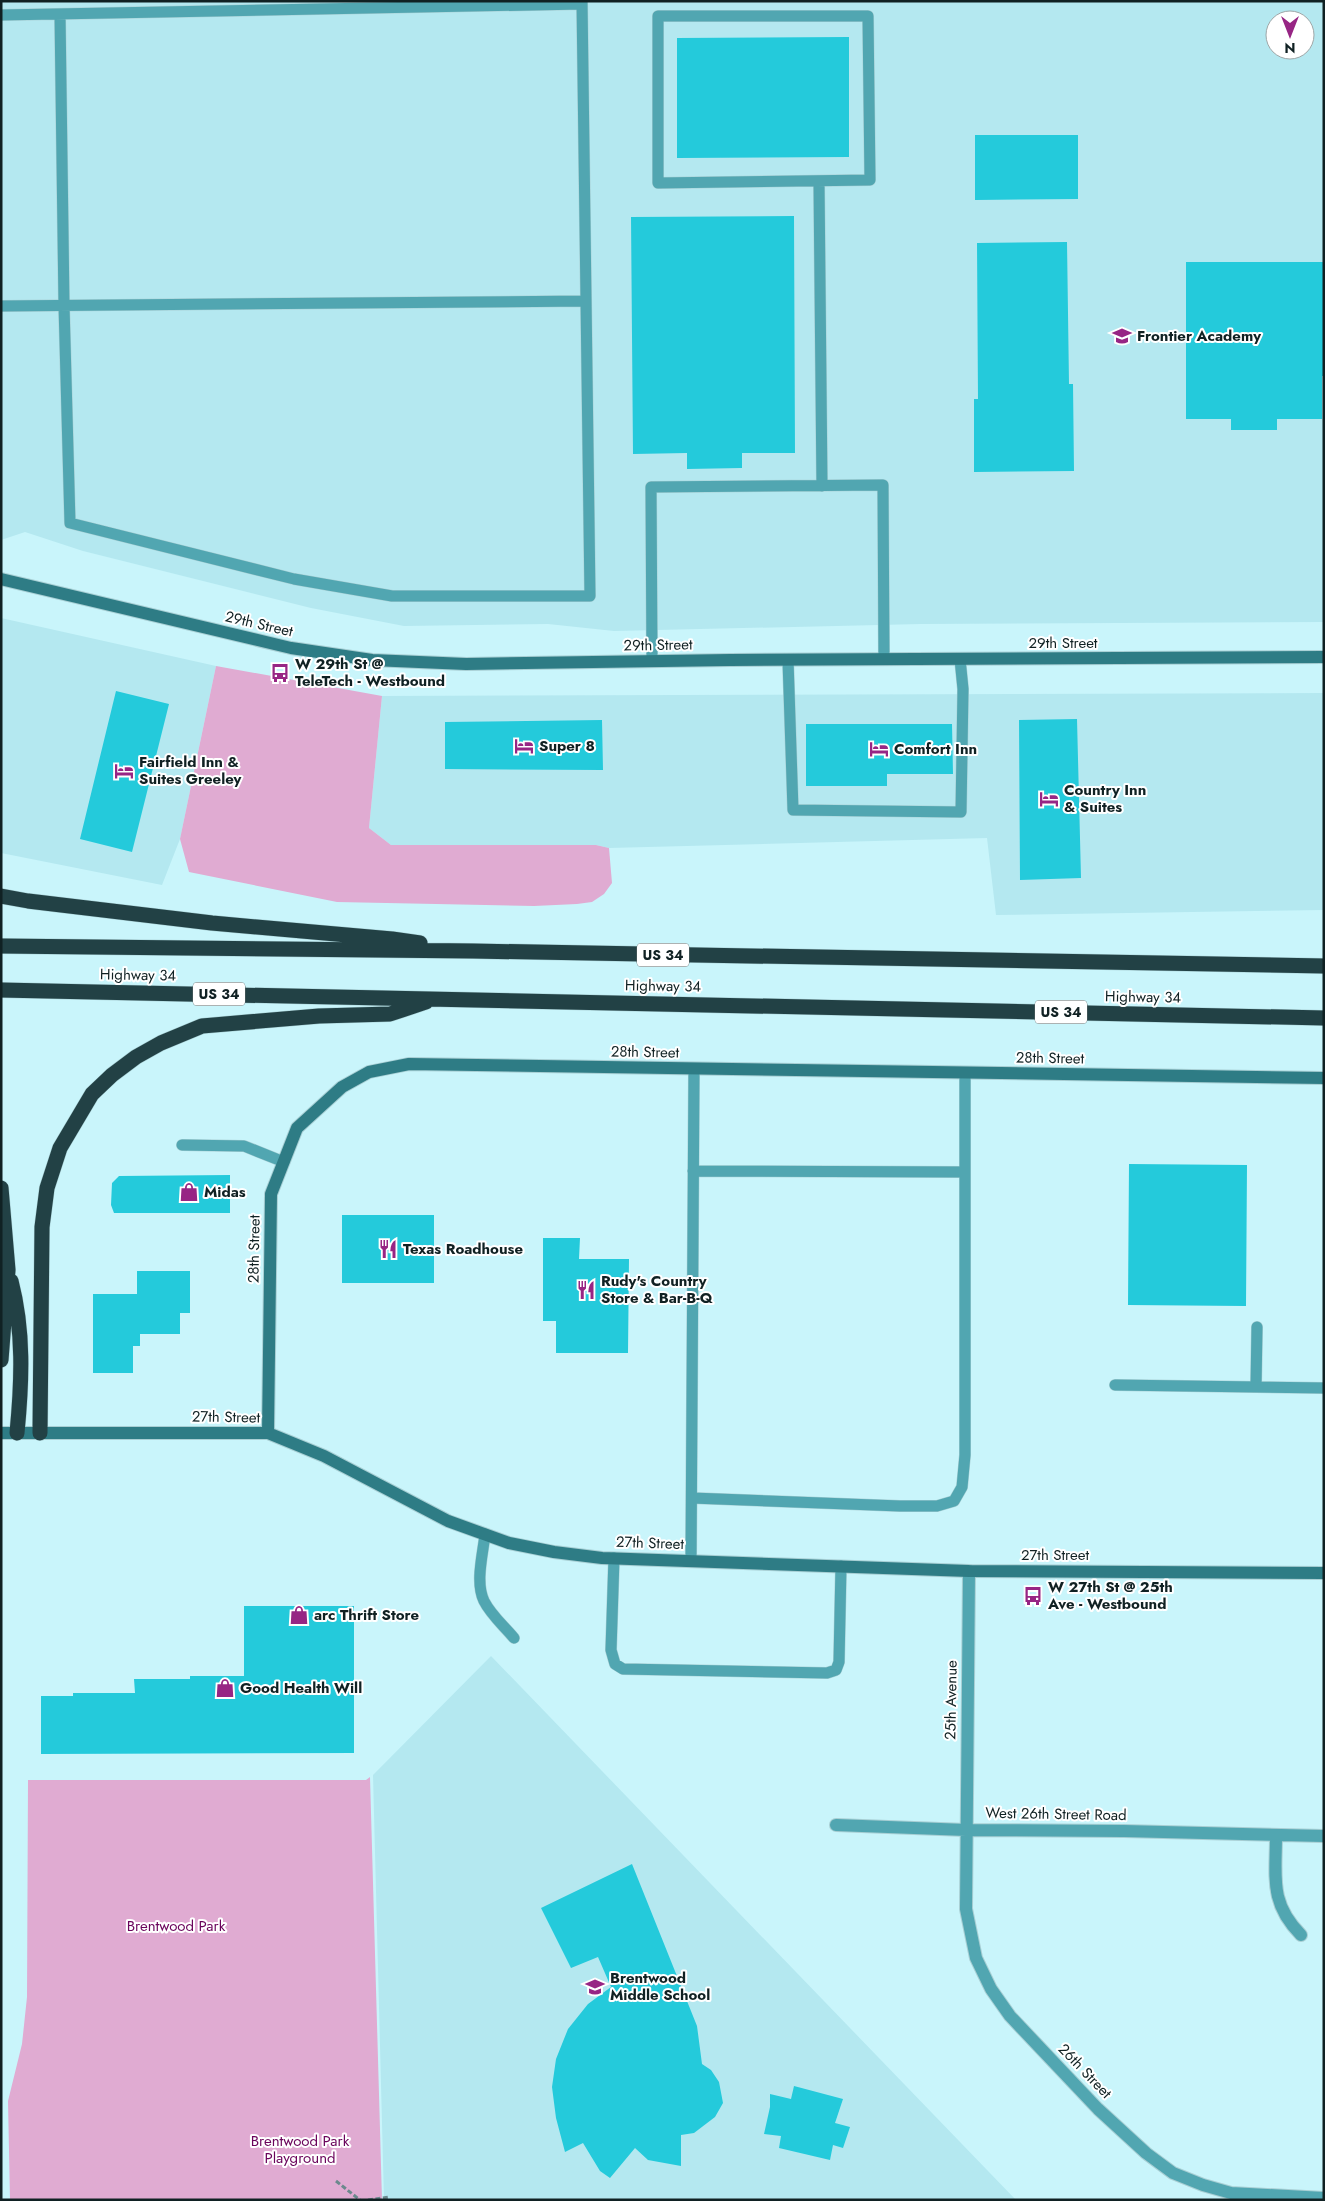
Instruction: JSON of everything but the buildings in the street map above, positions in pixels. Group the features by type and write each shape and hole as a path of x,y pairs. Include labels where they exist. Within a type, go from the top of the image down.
{"highway":[{"path":"1,896 28,901 212,923 392,939 473,951"},
{"name":"Highway 34","path":"1,946 473,951 1324,966"},
{"name":"Highway 34","path":"1,990 1324,1018"},
{"path":"40,1432 42,1227 47,1188 60,1148 92,1094 112,1075 136,1057 161,1042 202,1026 319,1016 390,1014 436,998"},
{"path":"1,1188 8,1270 1,1360"},
{"path":"8,1270 17,1305 21,1336 17,1433"}],"street":[{"name":"29th Street","path":"1,579 291,648 372,660 466,664 884,659 1324,657"},
{"name":"28th Street","path":"268,1434 271,1194 298,1128 342,1087 370,1072 409,1064 1324,1078"},
{"name":"27th Street","path":"1,1433 268,1434 324,1456 448,1521 509,1543 554,1552 614,1558 969,1570 1324,1573"},
{"name":"25th Avenue","path":"966,1830 969,1570"},
{"name":"West 26th Street Road","path":"836,1825 966,1830 1124,1831 1324,1836"},
{"name":"26th Street","path":"966,1830 966,1908 976,1958 991,1989 1010,2016 1098,2108 1146,2153 1173,2173 1203,2186 1231,2193 1324,2198"},
{"path":"1276,1836 1276,1897 1290,1924 1301,1936"}],"lane":[{"path":"1,15 582,3 590,596 392,596 294,578 70,523 64,305 60,14"},
{"path":"658,16 868,16 870,180 819,182 658,183 658,16"},
{"path":"819,182 822,486"},
{"path":"1,306 586,301"},
{"path":"652,661 650,487 883,485 884,659"},
{"path":"788,660 793,810 961,812 963,689 960,659"},
{"path":"692,1561 694,1069"},
{"path":"692,1498 900,1506 937,1506 954,1501 962,1487 965,1455 965,1073"},
{"path":"182,1146 244,1146 284,1162"},
{"path":"694,1172 964,1172"},
{"path":"1256,1387 1257,1327"},
{"path":"1114,1385 1324,1388"},
{"path":"485,1534 480,1583 483,1599 514,1638"},
{"path":"614,1558 611,1650 615,1664 623,1669 826,1674 836,1670 839,1662 841,1566"}],"path":[{"path":"336,2181 360,2200"},
{"path":"368,2200 389,2196"}],"shaded area":[{"path":"1,1 1324,1 1324,622 921,624 614,631 548,624 404,626 311,608 83,551 25,532 1,540"},
{"path":"1,618 216,666 180,839 162,885 1,853"},
{"path":"1324,693 1324,910 996,915 987,838 609,848 596,845 391,845 369,828 382,696"},
{"name":"Brentwood Middle School","path":"491,1656 1016,2200 384,2200 373,1775"}],"green space":[{"path":"216,666 382,696 369,828 391,845 596,845 609,848 612,883 604,894 592,902 577,904 534,906 337,902 189,872 180,839"},
{"name":"Brentwood Park","path":"370,1777 382,2200 10,2200 8,2101 22,2044 27,1997 28,1780 366,1780"}],"place":[{"name":"Frontier Academy","path":"1122,336"},
{"name":"W 29th St @ TeleTech - Westbound","path":"280,673"},
{"name":"Super 8","path":"524,746"},
{"name":"Comfort Inn","path":"879,749"},
{"name":"Fairfield Inn & Suites Greeley","path":"124,771"},
{"name":"Country Inn & Suites","path":"1049,799"},
{"name":"Midas","path":"189,1192"},
{"name":"Texas Roadhouse","path":"388,1249"},
{"name":"Rudy's Country Store & Bar-B-Q","path":"586,1290"},
{"name":"W 27th St @ 25th Ave - Westbound","path":"1033,1596"},
{"name":"arc Thrift Store","path":"299,1615"},
{"name":"Good Health Will","path":"225,1688"},
{"name":"Brentwood Middle School","path":"595,1987"}],"park label":[{"name":"Brentwood Park Playground","path":"300,2150"}]}
